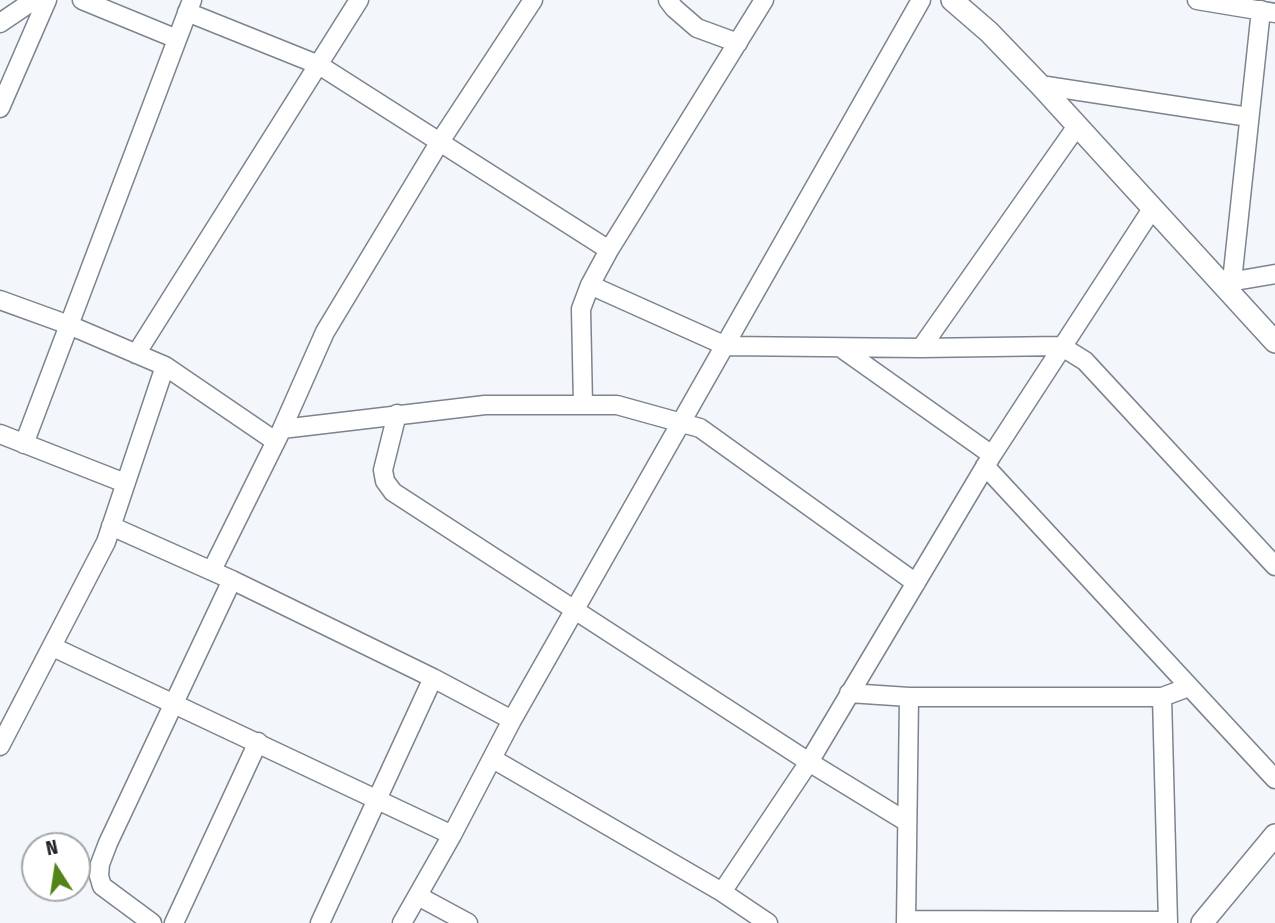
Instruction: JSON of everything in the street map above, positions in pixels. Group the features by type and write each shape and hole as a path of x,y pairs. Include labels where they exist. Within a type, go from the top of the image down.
{"street":[{"path":"0,23 34,0"},
{"path":"0,108 47,0"},
{"path":"82,0 177,39"},
{"path":"136,354 359,0"},
{"path":"212,570 325,332 439,143 533,0"},
{"path":"668,0 697,28 737,43"},
{"path":"583,405 581,309 590,285 764,0"},
{"path":"402,923 512,720 921,0"},
{"path":"952,0 989,32 1040,85 1152,209 1226,282 1275,342"},
{"path":"1197,0 1268,11 1249,117 1226,282"},
{"path":"24,444 190,6 319,65 609,250"},
{"path":"1040,85 1249,117"},
{"path":"921,348 1077,126"},
{"path":"722,892 809,762 988,460 1152,209"},
{"path":"1226,282 1275,274"},
{"path":"590,285 726,346 1061,346 1085,361 1095,371 1275,566"},
{"path":"0,300 69,325 165,366 278,435 397,414 485,405 617,405 682,422 701,428 916,583"},
{"path":"841,348 988,460 1189,687 1275,779"},
{"path":"0,746 106,542 165,366"},
{"path":"397,414 383,470 385,481 393,492 809,762 907,822"},
{"path":"0,434 125,483"},
{"path":"111,526 212,570 433,678 512,720"},
{"path":"152,923 102,886 100,864 107,843 232,580"},
{"path":"53,647 452,835"},
{"path":"320,923 433,678"},
{"path":"849,693 909,697 1162,697 1189,687"},
{"path":"909,697 906,921 1167,922 1162,697"},
{"path":"174,923 258,743"},
{"path":"493,759 722,892 747,917 768,923"},
{"path":"1202,923 1275,835"},
{"path":"418,896 468,923"}]}
